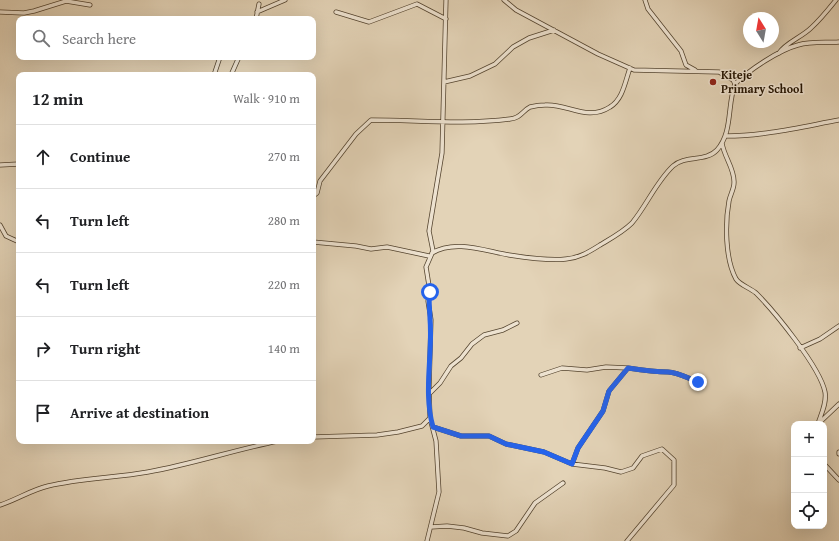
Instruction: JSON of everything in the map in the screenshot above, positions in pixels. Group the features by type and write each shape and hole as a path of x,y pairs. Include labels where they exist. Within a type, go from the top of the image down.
{"street":[{"path":"257,12 285,0"},
{"path":"427,541 439,492 438,465 433,427 430,418 429,394 431,320 428,301 430,292 426,267 431,255 429,231 442,153 446,0"},
{"path":"316,242 371,249 387,247 431,255 443,248 466,247 541,259 566,259 578,257 612,238 632,222 657,185 673,166 684,160 712,154 722,143 726,136 730,101 734,84 733,80 719,72 696,70 642,71 630,68 598,54 516,10 504,0"},
{"path":"645,0 648,9 681,51 686,65 696,70"},
{"path":"778,54 782,47 796,40 811,29 836,0"},
{"path":"0,12 34,12 66,1 90,5"},
{"path":"256,16 260,4"},
{"path":"336,12 369,22 417,4 446,19"},
{"path":"444,82 470,76 495,64 513,47 529,38 554,30"},
{"path":"734,84 778,54 803,44 839,42"},
{"path":"215,72 219,60"},
{"path":"232,72 238,60"},
{"path":"316,194 320,181 356,134 370,120 466,123 511,119 522,116 530,107 546,105 556,105 567,109 588,113 602,111 618,101 630,68"},
{"path":"726,136 748,136 819,125 839,120"},
{"path":"722,143 723,151 731,164 734,183 729,201 728,257 737,280 755,292 800,348 820,377 825,393 825,404 819,421"},
{"path":"0,165 16,164"},
{"path":"0,225 6,236 16,241"},
{"path":"429,394 440,383 451,366 461,358 472,344 484,336 504,330 517,323"},
{"path":"800,348 820,339 839,326"},
{"path":"541,375 562,368 587,370 606,367 652,370 662,373 669,372 698,382"},
{"path":"572,464 578,448 603,411 609,391 628,368"},
{"path":"821,421 839,404"},
{"path":"316,437 377,435 398,432 422,426 430,418"},
{"path":"433,427 461,436 489,436 506,444 544,452 572,464 605,468 622,472 633,468 642,456 662,449 674,460 674,485 626,541"},
{"path":"0,505 47,486 92,478 114,477 147,472 197,462 239,449 263,444"},
{"path":"827,467 839,480"},
{"path":"431,527 458,528 482,534 508,536 516,531 535,503 564,483"}],"place":[{"name":"Kiteje Primary School","path":"713,82"}],"route":[{"path":"430,292 428,301 431,320 429,389 430,418 433,427 461,436 489,436 506,444 544,452 572,464 578,448 603,411 609,391 628,368 652,370 662,373 669,372 698,382"}]}
